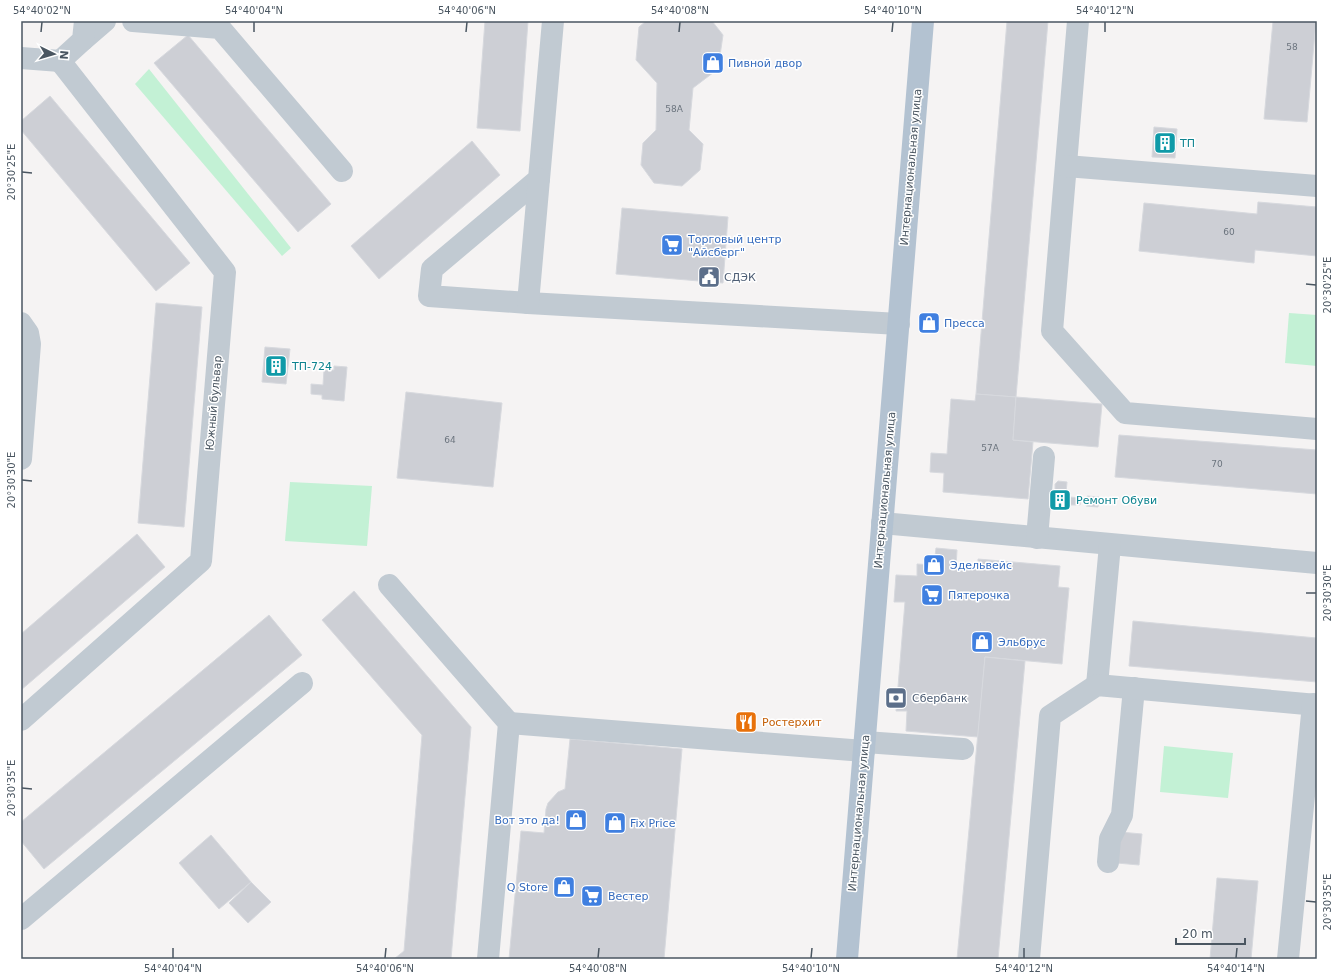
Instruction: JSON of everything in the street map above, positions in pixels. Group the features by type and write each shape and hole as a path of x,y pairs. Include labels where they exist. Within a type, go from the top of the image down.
{"main road":[{"name":"Интернациональная улица","path":"847,959 923,21"}],"street":[{"path":"21,58 60,61 84,30 105,21"},
{"path":"133,21 224,24 342,171"},
{"path":"528,303 553,21"},
{"path":"1078,21 1052,331 1125,413 1317,429"},
{"name":"Южный бульвар","path":"21,720 201,561 225,272 60,61"},
{"path":"1066,166 1317,186"},
{"path":"539,179 432,269 429,296 899,324"},
{"path":"21,323 28,333 30,344 21,460"},
{"path":"1037,538 1044,457"},
{"path":"882,523 1317,563"},
{"path":"1097,684 1110,545"},
{"path":"389,585 509,723 864,746 963,749"},
{"path":"21,919 302,684"},
{"path":"1029,959 1050,716 1097,684 1315,705 1288,959"},
{"path":"1108,862 1110,839 1122,815 1134,688"},
{"path":"488,959 509,723"}],"green space":[{"path":"149,69 291,248 282,256 135,84"},
{"path":"1289,313 1317,315 1317,366 1285,363"},
{"path":"290,482 372,486 367,546 285,541"},
{"path":"1164,746 1233,753 1228,798 1160,792"}],"building":[{"path":"485,21 528,21 520,131 477,128"},
{"path":"646,21 712,21 723,35 718,69 693,88 689,130 703,144 700,170 682,186 654,183 641,165 643,143 656,130 657,83 636,60 639,27"},
{"path":"1007,21 1048,21 1016,397 976,394"},
{"path":"1273,21 1316,21 1307,122 1264,119"},
{"path":"188,35 331,204 298,232 154,63"},
{"path":"50,96 190,263 156,291 21,130 21,121"},
{"name":"ТП","path":"1154,127 1177,129 1175,158 1152,157"},
{"path":"472,141 500,175 379,279 351,246"},
{"path":"1258,202 1317,207 1317,256 1255,250 1254,263 1139,251 1144,203 1257,214"},
{"name":"Торговый центр \"Айсберг\"","path":"622,208 728,217 723,283 616,274"},
{"path":"156,303 202,307 184,527 138,523"},
{"name":"Пресса","path":"925,317 934,318 933,329 924,328"},
{"name":"ТП-724","path":"265,347 290,349 286,384 262,382"},
{"path":"334,366 347,367 344,401 322,399 322,395 311,394 311,384 323,385 324,370 334,370"},
{"path":"406,392 502,403 493,487 397,478"},
{"path":"976,394 1016,397 1013,440 1033,442 1028,499 943,492 944,473 930,472 931,453 947,454 951,399 975,401"},
{"path":"1016,397 1102,404 1098,447 1013,440"},
{"path":"1119,435 1317,450 1317,494 1115,477"},
{"path":"1058,481 1067,482 1066,493 1057,492 1055,489 1055,484"},
{"name":"Ремонт Обуви","path":"1056,496 1066,496 1066,504 1055,504"},
{"path":"1087,496 1099,497 1098,507 1086,506"},
{"path":"1069,497 1081,498 1080,505 1068,505"},
{"path":"137,534 165,567 21,690 21,634"},
{"name":"Эльбрус","path":"936,548 957,550 956,567 978,569 978,559 1060,566 1058,587 1069,588 1062,664 985,657 978,737 906,731 907,711 896,711 905,602 894,602 896,575 917,576 917,564 934,565"},
{"path":"354,591 471,727 451,959 394,959 404,951 422,735 322,620"},
{"path":"269,615 302,655 44,869 21,841 21,822"},
{"path":"1133,621 1317,638 1317,682 1129,666"},
{"path":"985,657 1025,661 998,959 957,959"},
{"name":"Вестер","path":"570,739 682,749 664,959 509,959 521,831 544,833 548,803 558,792 565,789"},
{"path":"1120,832 1142,834 1139,865 1117,863"},
{"path":"211,835 251,882 219,909 179,863"},
{"path":"1217,878 1258,881 1251,959 1210,959"},
{"path":"251,882 271,902 248,923 229,903"}],"place":[{"name":"Пивной двор","path":"713,63"},
{"name":"ТП","path":"1165,143"},
{"name":"Торговый центр \"Айсберг\"","path":"672,245"},
{"name":"СДЭК","path":"709,277"},
{"name":"Пресса","path":"929,323"},
{"name":"ТП-724","path":"276,366"},
{"name":"Ремонт Обуви","path":"1060,500"},
{"name":"Эдельвейс","path":"934,565"},
{"name":"Пятерочка","path":"932,595"},
{"name":"Эльбрус","path":"982,642"},
{"name":"Сбербанк","path":"896,698"},
{"name":"Ростерхит","path":"746,722"},
{"name":"Вот это да!","path":"576,820"},
{"name":"Fix Price","path":"615,823"},
{"name":"Q Store","path":"564,887"},
{"name":"Вестер","path":"592,896"}]}
